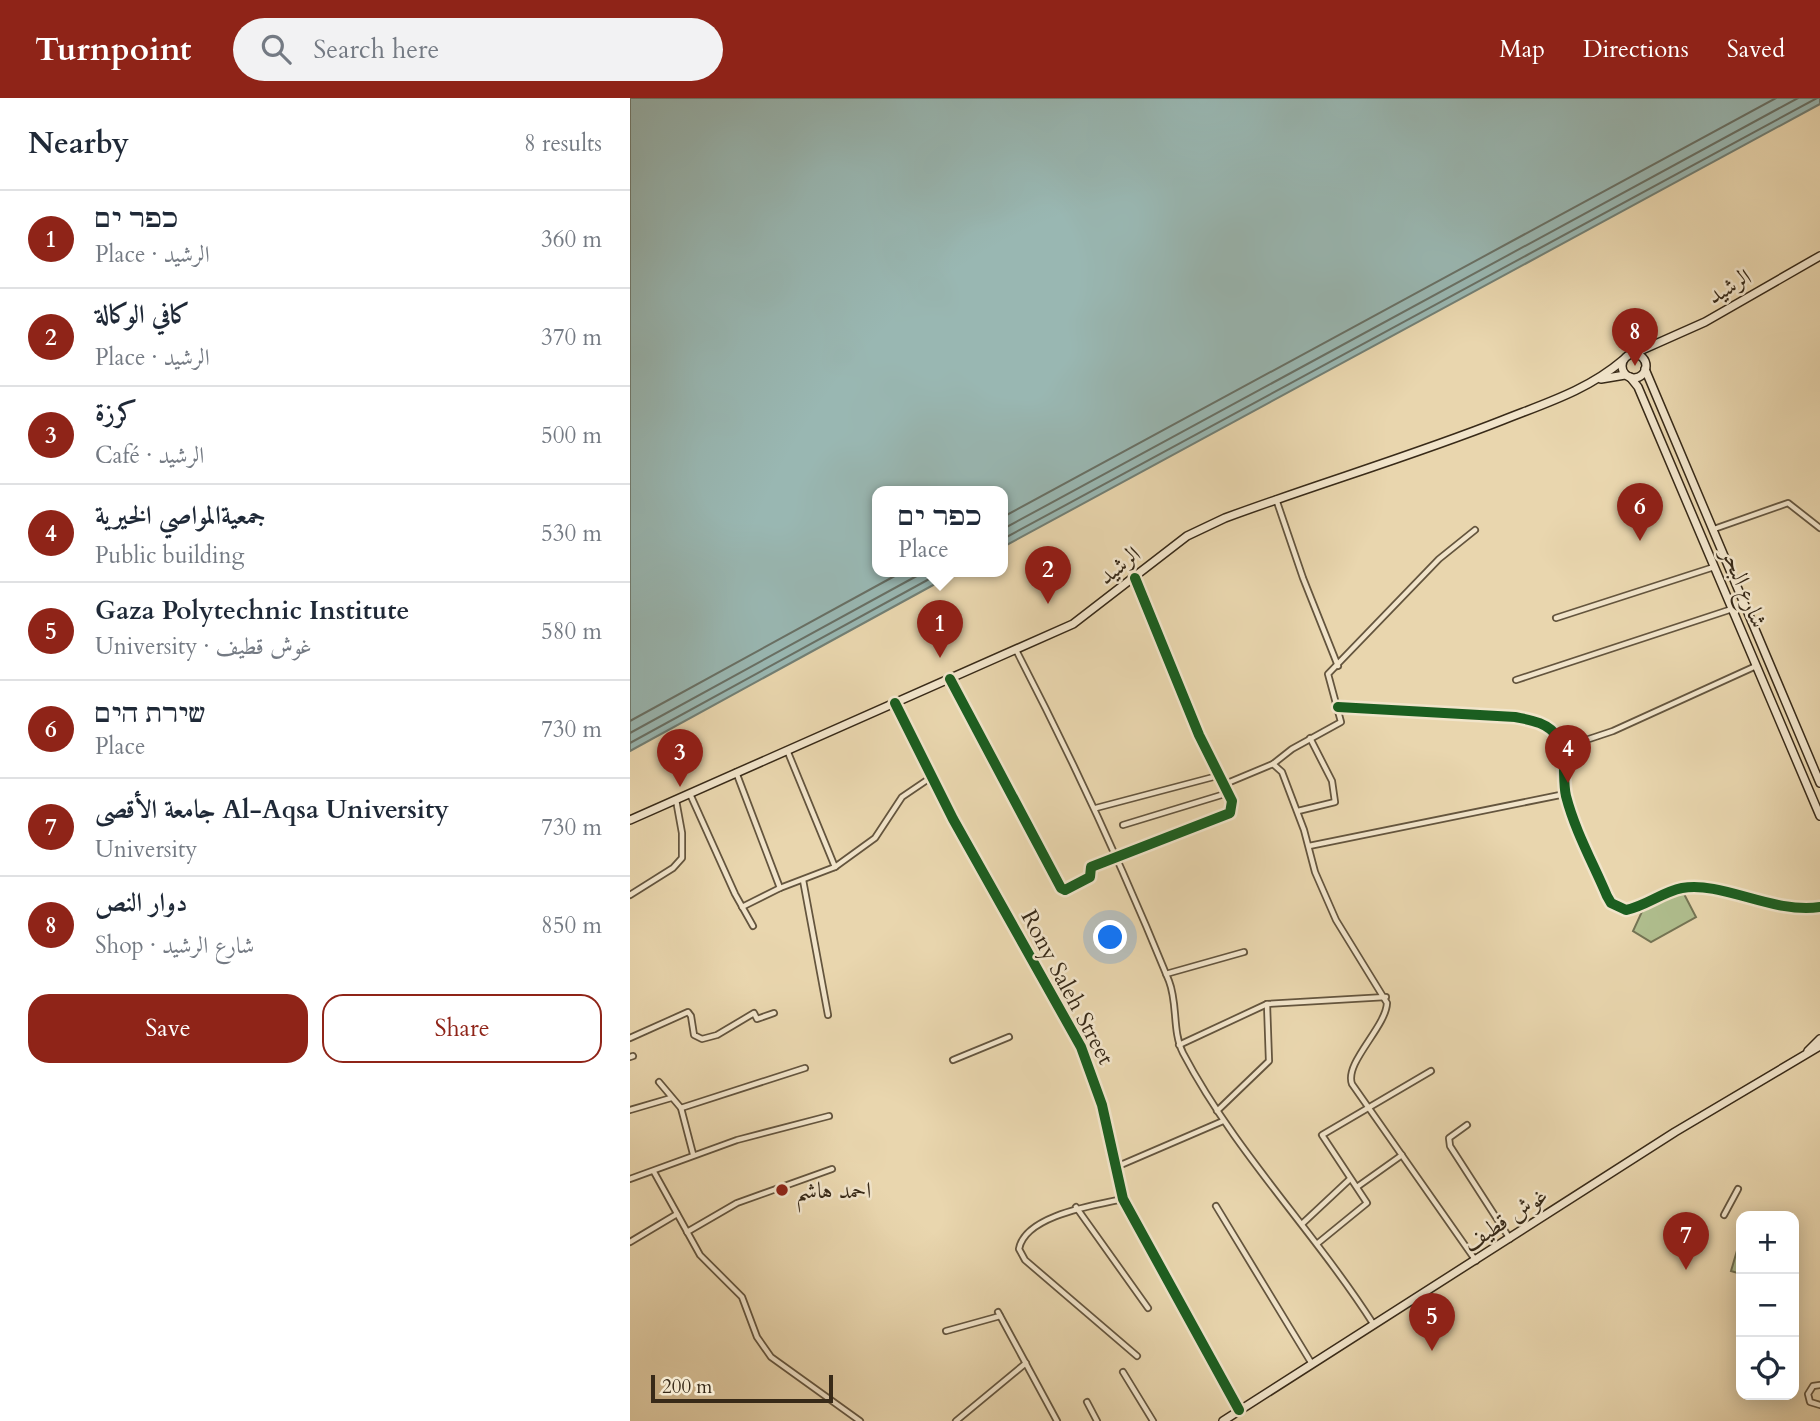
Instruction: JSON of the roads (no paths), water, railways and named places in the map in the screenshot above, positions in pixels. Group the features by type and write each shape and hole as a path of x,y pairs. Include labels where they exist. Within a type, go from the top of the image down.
{"main road":[{"name":"الرشيد","path":"1633,354 1705,322 1820,256"},
{"path":"1646,367 1643,358 1633,354 1623,360 1622,368 1628,376 1641,376 1646,367 1656,345"},
{"name":"الرشيد","path":"1600,379 1623,360"},
{"name":"شارع البحر","path":"1646,367 1820,783"},
{"name":"الرشيد","path":"630,820 1073,624 1187,536 1276,498 1476,430 1600,379 1628,376"},
{"name":"شارع البحر","path":"1628,376 1638,387 1820,816"},
{"name":"Rony Saleh Street","path":"895,703 930,778 1081,1047 1102,1105 1123,1199 1239,1410"},
{"name":"غوش قطيف","path":"1808,1051 1820,1039"},
{"name":"غوش قطيف","path":"1223,1421 1675,1132 1820,1046"}],"street":[{"path":"1276,498 1303,578 1338,666"},
{"path":"1714,529 1787,503 1820,528"},
{"path":"1225,784 1273,764 1310,738 1341,722 1328,679 1439,559 1475,530"},
{"path":"1556,618 1715,566"},
{"path":"950,679 1060,888 1065,890 1086,881 1090,877 1091,867 1230,813 1232,801 1199,735 1135,578"},
{"path":"1516,680 1732,609"},
{"path":"1016,649 1096,808 1166,974 1171,988 1179,1045 1223,1121 1269,1186 1318,1243 1375,1325"},
{"path":"1560,741 1586,740 1613,731 1756,666"},
{"path":"1338,707 1515,717 1540,723 1560,741 1565,793 1607,896 1611,903 1626,910 1683,888 1717,891 1797,910 1820,906"},
{"path":"1297,811 1335,802 1332,781 1310,738"},
{"path":"787,749 835,867"},
{"path":"1273,764 1282,772 1309,846 1315,872 1336,919 1386,997 1386,1013 1350,1076 1368,1107 1476,1261"},
{"path":"736,772 780,888"},
{"path":"1096,808 1221,775"},
{"path":"742,907 780,888 835,867 875,838 902,797 930,778"},
{"path":"1123,825 1228,793"},
{"path":"1309,846 1565,793"},
{"path":"690,794 753,926"},
{"path":"630,895 666,873 682,858 682,833 676,800"},
{"path":"803,880 828,1015"},
{"path":"1166,974 1244,952"},
{"path":"1179,1045 1267,1004 1386,997"},
{"path":"1217,1111 1269,1061 1267,1004"},
{"path":"630,1038 688,1012 694,1035 702,1039 717,1035 754,1013 757,1019 774,1013"},
{"path":"953,1060 1009,1037"},
{"path":"681,1108 805,1068"},
{"path":"1318,1243 1367,1203 1322,1135 1431,1071"},
{"path":"659,1082 681,1108 693,1154"},
{"path":"630,1110 671,1098"},
{"path":"630,1179 654,1172 693,1154 830,1116"},
{"path":"1115,1167 1223,1121"},
{"path":"1467,1125 1449,1138 1450,1146 1510,1239"},
{"path":"1357,1187 1402,1154"},
{"path":"687,1233 737,1203 832,1169"},
{"path":"654,1172 700,1255 743,1297 757,1337 771,1357 860,1421"},
{"path":"1303,1223 1350,1179"},
{"path":"1724,1215 1738,1189"},
{"path":"1123,1199 1076,1207 1029,1233 1020,1244 1021,1255 1138,1356"},
{"path":"1216,1206 1312,1364"},
{"path":"1076,1207 1148,1308"},
{"path":"630,1242 677,1214"},
{"path":"946,1331 999,1314 1058,1421"},
{"path":"956,1421 1026,1363"},
{"path":"1124,1372 1153,1421"},
{"path":"1820,1385 1810,1388 1808,1394 1810,1402 1820,1405"},
{"path":"1087,1402 1097,1421"}],"water":[{"path":"630,98 1820,98 1820,104 1008,544 1008,486 872,486 872,577 948,577 630,751"}],"place":[{"name":"دوار النص","path":"1635,366"},
{"name":"שירת הים","path":"1640,541"},
{"name":"كافي الوكالة","path":"1048,604"},
{"name":"כפר ים","path":"940,658"},
{"name":"جمعيةالمواصي الخيرية","path":"1568,783"},
{"name":"كرزة","path":"680,787"},
{"name":"احمد هاشم","path":"782,1190"},
{"name":"جامعة الأقصى Al-Aqsa University","path":"1686,1270"},
{"name":"Gaza Polytechnic Institute","path":"1432,1351"}]}
